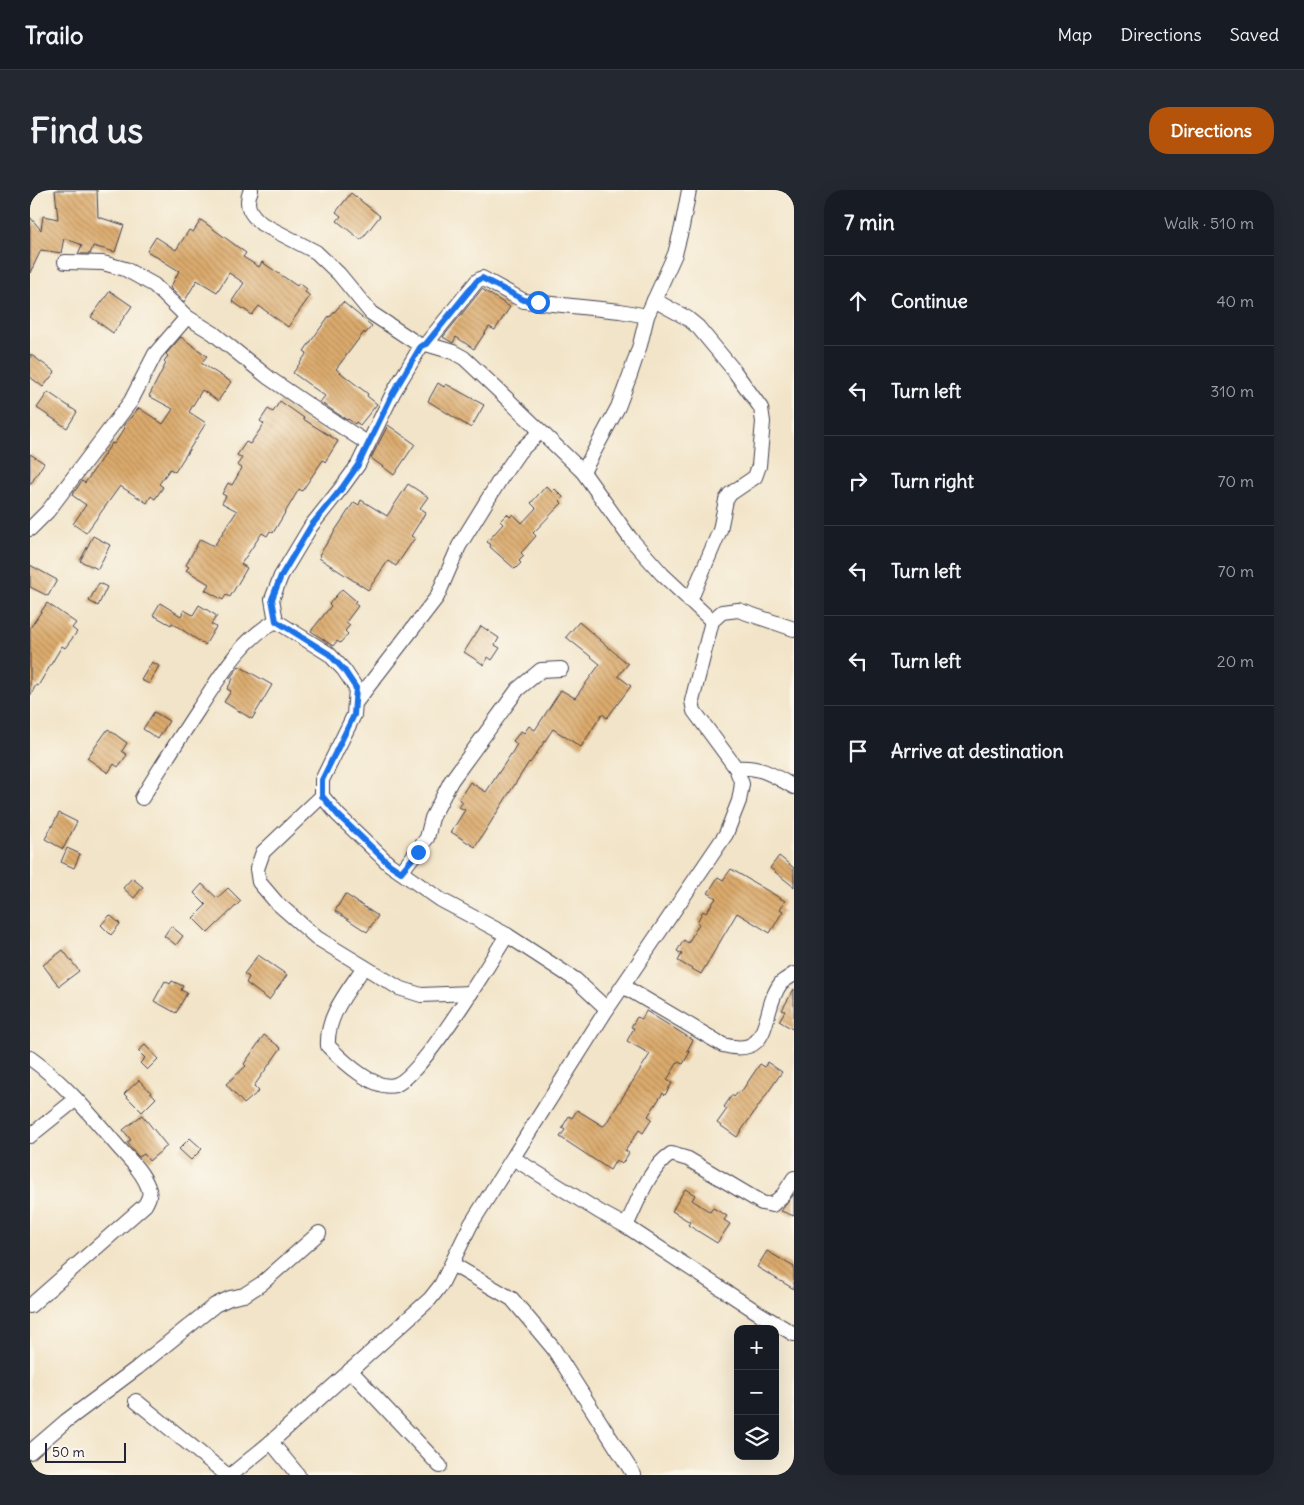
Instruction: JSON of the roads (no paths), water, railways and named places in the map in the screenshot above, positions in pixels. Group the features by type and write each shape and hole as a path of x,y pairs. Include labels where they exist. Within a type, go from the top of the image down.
{"street":[{"path":"251,190 247,198 248,206 256,219 316,252 338,274 371,313 424,345 453,352 464,358 583,472 630,538 662,574 712,621"},
{"path":"583,472 618,407 640,344 647,316 675,254 688,190"},
{"path":"65,262 102,263 125,269 154,285 187,317 213,333 269,378 368,443"},
{"path":"607,1009 576,980 506,935 442,900 389,864 338,815 322,796 322,780 354,715 356,688 344,670 329,654 276,621 272,599 281,576 311,526 358,465 393,393 424,345 477,281 482,278 524,300 647,316"},
{"path":"654,300 687,318 698,327 732,368 761,408 764,422 759,466 755,477 730,494 726,500 720,530 690,601"},
{"path":"30,529 48,511 130,401 155,354 187,317"},
{"path":"356,702 437,597 459,546 501,478 518,452 540,432"},
{"path":"136,1401 229,1475 272,1442 430,1299 441,1285 471,1224 607,1009 726,834 739,801 742,784 736,768 694,711 692,701 712,621 722,612 738,610 794,629"},
{"path":"142,798 159,768 235,656 261,629 276,621"},
{"path":"401,872 427,838 432,818 451,781 518,689 541,670 561,669"},
{"path":"736,768 750,766 765,770 794,787"},
{"path":"322,796 263,852 257,869 259,882 276,902 317,938 399,988 421,995 471,993"},
{"path":"364,967 332,1018 328,1046 365,1077 381,1085 396,1085 405,1079 420,1063 471,993 506,935"},
{"path":"623,986 723,1045 736,1049 749,1046 761,1038 772,1001 782,982 794,974"},
{"path":"30,1058 62,1085 142,1175 150,1197 145,1205 30,1306"},
{"path":"30,1136 75,1100"},
{"path":"626,1226 648,1181 661,1160 671,1154 688,1159 762,1203 772,1205 783,1194 794,1178"},
{"path":"514,1158 600,1212 626,1226 760,1314 794,1334"},
{"path":"30,1452 66,1421 137,1368 215,1305 230,1298 244,1295 261,1284 318,1234"},
{"path":"452,1264 512,1299 553,1348 634,1475"},
{"path":"350,1370 440,1466"},
{"path":"272,1442 298,1475"}]}
